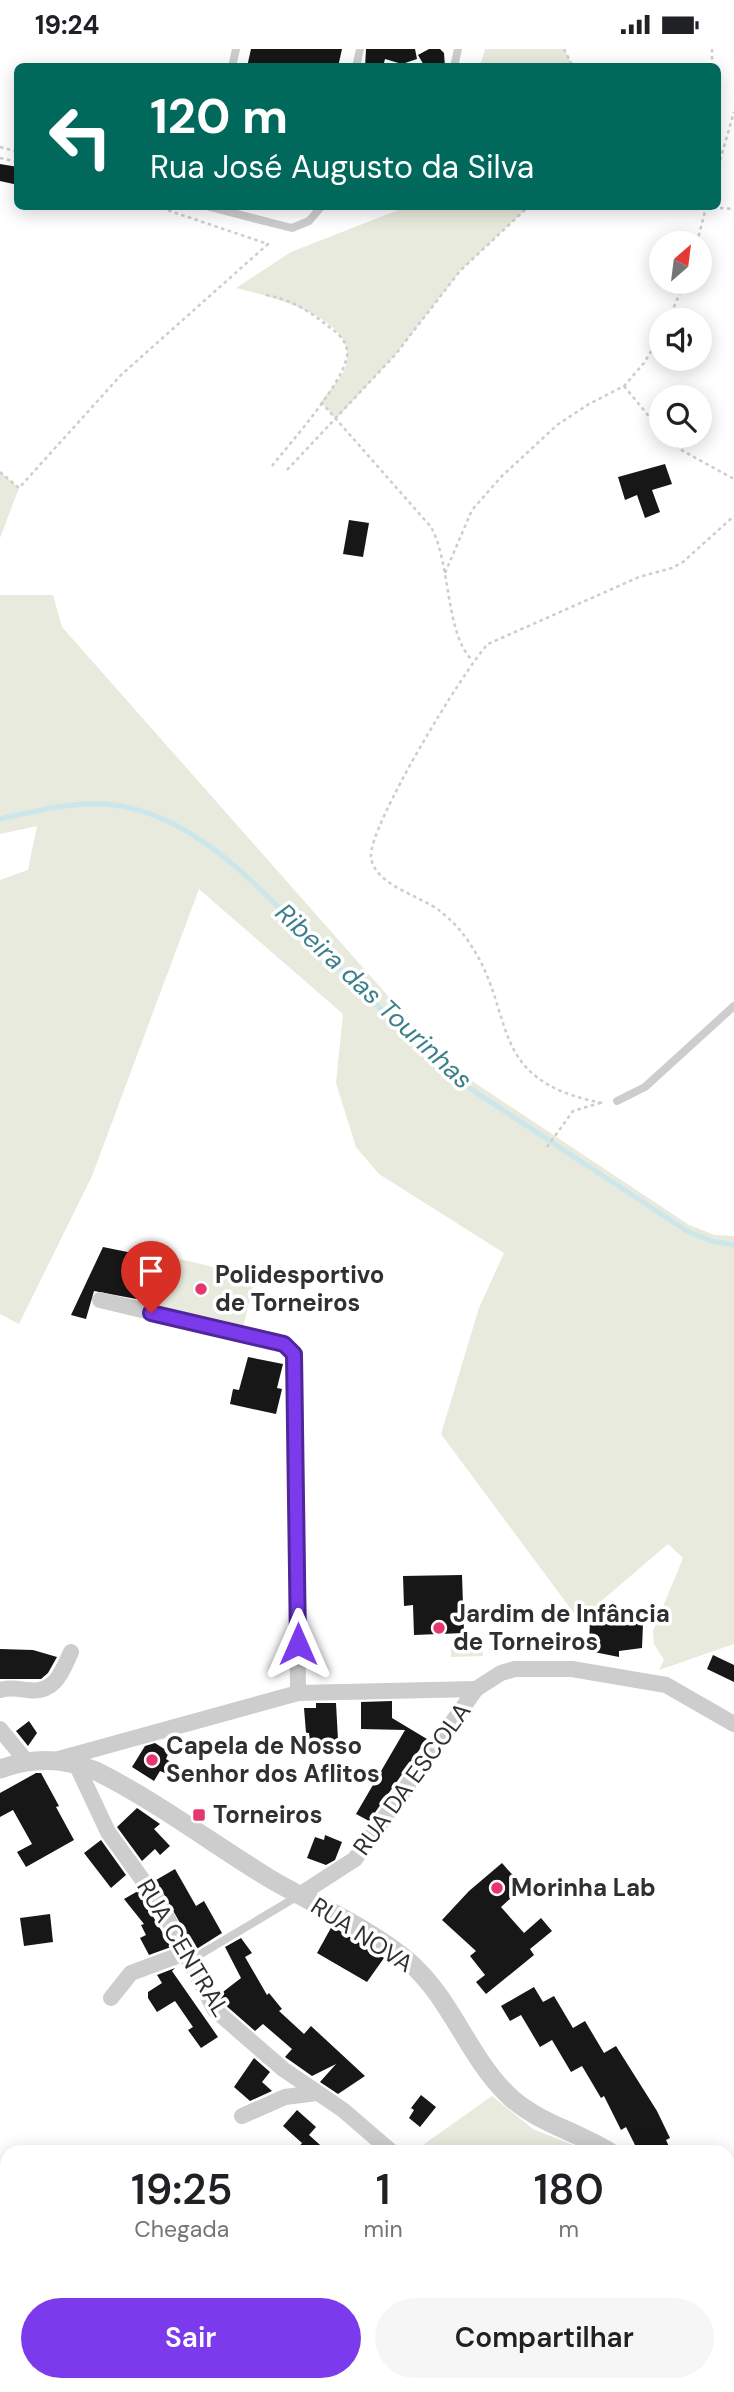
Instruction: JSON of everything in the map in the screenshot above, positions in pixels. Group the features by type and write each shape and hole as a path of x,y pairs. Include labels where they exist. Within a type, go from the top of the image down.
{"street":[{"path":"100,1300 284,1344 292,1351 295,1367 298,1693"},
{"path":"0,1690 12,1688 37,1691 49,1688 60,1677 71,1653"},
{"path":"477,1689 501,1673 515,1669 572,1669 666,1685 734,1724"},
{"name":"RUA DA ESCOLA","path":"55,1760 298,1693 477,1689"},
{"name":"RUA DA ESCOLA","path":"301,1894 355,1859 477,1689"},
{"path":"1,1730 27,1762"},
{"name":"RUA NOVA","path":"0,1769 27,1762 55,1760 76,1764 106,1776 266,1876 377,1938 415,1968 437,1991 494,2079 513,2100 596,2145"},
{"name":"RUA CENTRAL","path":"76,1764 108,1832 154,1894 222,2017 283,2069 383,2145"},
{"path":"111,1998 131,1973 187,1957"},
{"path":"242,2116 285,2097 317,2093"}],"lane":[{"path":"222,210 292,228 309,221 318,210"},
{"path":"617,1101 645,1087 734,1006"},
{"path":"187,1957 301,1894"}],"path":[{"path":"721,157 734,112"},
{"path":"0,472 19,488 121,375 268,244 167,210"},
{"path":"287,470 395,355 460,271 525,210"},
{"path":"700,231 705,210"},
{"path":"266,295 307,310 345,343 348,358 345,368 272,466"},
{"path":"445,573 472,510 501,477 557,425 624,386 649,355"},
{"path":"624,386 649,416"},
{"path":"321,402 428,523 439,544 461,643 472,660"},
{"path":"679,448 734,479"},
{"path":"602,1103 567,1093 527,1070 508,1039 486,977 467,940 440,911 382,877 373,866 371,855 382,823 427,735 472,660 488,644 639,577 672,568 683,562 734,516"},
{"path":"547,1147 573,1111 617,1101"}],"shaded area":[{"path":"485,49 564,49 571,63 481,63"},
{"path":"398,210 525,210 460,271 395,355 336,419 321,402 346,366 345,345 337,331 305,310 236,288 291,252"},
{"path":"0,472 19,488 0,538"},
{"path":"0,595 53,595 62,627 433,1047 460,1073 689,1225 715,1235 734,1236 734,1644 659,1670 664,1660 654,1644 653,1631 683,1558 668,1544 579,1620 441,1434 479,1308 504,1253 379,1174 356,1147 336,1083 343,1014 199,889 92,1176 19,1324 0,1314 0,880 28,870 37,826 0,834"},
{"name":"Polidesportivo de Torneiros","path":"158,1254 255,1277 243,1328 146,1305"},
{"path":"482,1640 483,1656 451,1657 451,1641"},
{"path":"492,2096 533,2129 573,2145 423,2145"}],"building":[{"path":"251,49 342,49 339,63 248,63"},
{"path":"366,49 415,49 417,59 405,63 385,59 384,63 365,63"},
{"path":"429,49 440,49 444,53 445,63 423,63 418,55"},
{"path":"0,164 14,166 14,184 0,181"},
{"path":"665,464 672,484 652,490 660,512 645,518 637,495 625,500 618,477"},
{"path":"349,520 369,523 363,557 343,554"},
{"path":"103,1247 157,1258 147,1301 94,1291 86,1319 71,1315"},
{"path":"248,1357 283,1364 277,1388 282,1389 276,1414 230,1404 233,1389 239,1390"},
{"path":"462,1575 464,1633 414,1635 413,1605 404,1606 403,1576"},
{"path":"611,1616 636,1617 635,1624 643,1624 642,1648 619,1651 619,1657 594,1652 594,1647 589,1647 590,1618 611,1619"},
{"path":"0,1649 33,1650 57,1657 48,1673 41,1679 0,1679"},
{"path":"713,1655 734,1665 734,1682 707,1669"},
{"path":"392,1701 392,1718 427,1739 369,1821 356,1814 405,1730 361,1729 361,1702"},
{"path":"316,1703 336,1703 338,1740 310,1742 309,1733 306,1733 304,1708 316,1708"},
{"path":"29,1721 37,1733 28,1746 16,1731"},
{"name":"Capela de Nosso Senhor dos Aflitos","path":"155,1743 169,1752 166,1759 171,1762 165,1773 160,1771 154,1781 132,1767 145,1746"},
{"path":"36,1773 41,1773 74,1840 26,1867 17,1852 32,1844 13,1810 0,1817 0,1793"},
{"path":"137,1808 160,1824 154,1829 170,1846 160,1855 155,1849 142,1861 117,1827"},
{"path":"325,1835 342,1842 335,1860 326,1865 307,1858 315,1837 324,1840"},
{"path":"101,1840 126,1875 111,1888 84,1853"},
{"path":"502,1863 523,1887 501,1907 524,1933 541,1918 552,1931 530,1949 534,1955 486,1994 476,1982 485,1975 470,1956 476,1951 442,1920 469,1891"},
{"path":"175,1869 196,1906 204,1901 222,1933 195,1950 156,1880"},
{"path":"138,1891 171,1947 149,1955 140,1938 146,1935 141,1925 144,1924 124,1899"},
{"path":"50,1914 53,1942 24,1946 20,1918"},
{"path":"332,1926 384,1958 367,1982 317,1953"},
{"path":"241,1938 252,1953 245,1957 267,1995 269,1993 282,2009 279,2011 304,2034 311,2026 365,2076 338,2094 320,2082 336,2064 312,2076 285,2057 292,2049 263,2024 255,2031 223,2003 219,1995 241,1978 225,1947"},
{"path":"175,1968 172,1971 218,2037 201,2048 188,2030 193,2027 175,2001 157,2012 148,1998 148,1992 162,1983 157,1975"},
{"path":"534,1987 543,2002 554,1996 573,2028 585,2021 604,2053 616,2046 657,2111 670,2138 666,2140 668,2145 635,2145 626,2127 621,2130 604,2096 601,2098 582,2066 571,2072 552,2040 540,2047 521,2015 510,2021 501,2006"},
{"path":"254,2058 270,2072 262,2082 272,2091 250,2101 234,2087"},
{"path":"421,2095 436,2107 420,2127 409,2118 414,2110 411,2108"},
{"path":"297,2110 316,2127 309,2135 320,2145 300,2145 307,2137 302,2143 283,2126"}],"waterway":[{"name":"Ribeira das Tourinhas","path":"0,819 60,807 106,804 150,814 178,826 229,861 253,882 428,1056 457,1080 687,1231 711,1241 734,1245"}],"place":[{"name":"Polidesportivo de Torneiros","path":"201,1289"},
{"name":"Jardim de Infância de Torneiros","path":"439,1628"},
{"name":"Capela de Nosso Senhor dos Aflitos","path":"152,1760"},
{"name":"Torneiros","path":"199,1815"},
{"name":"Morinha Lab","path":"497,1888"}],"route":[{"path":"151,1313 284,1344 294,1354 298,1644"}]}
